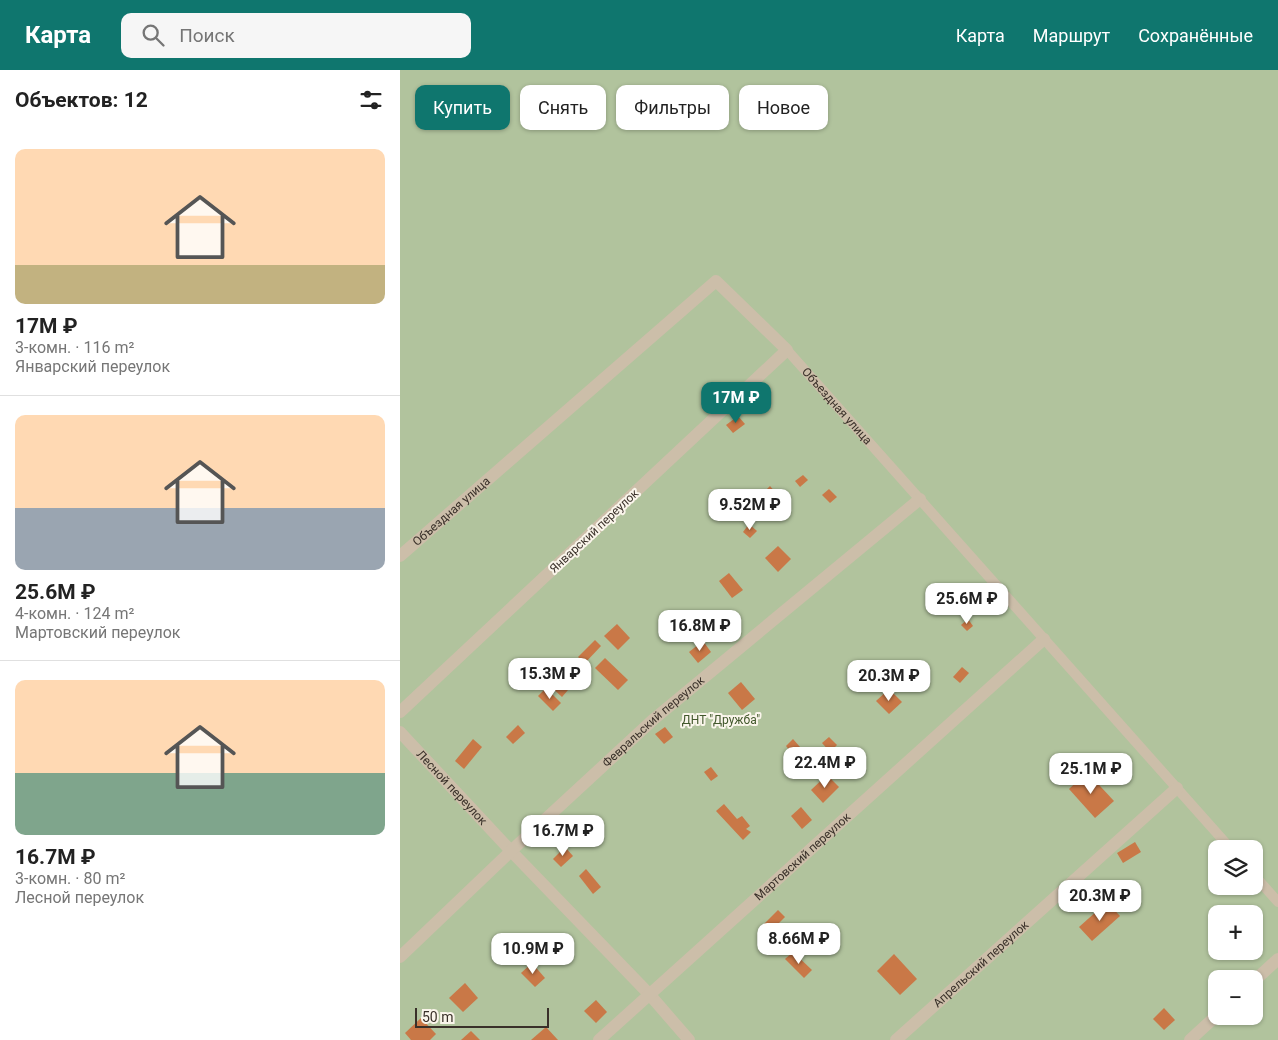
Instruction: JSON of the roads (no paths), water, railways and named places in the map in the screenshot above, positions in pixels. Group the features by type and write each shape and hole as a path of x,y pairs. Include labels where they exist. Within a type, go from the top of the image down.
{"street":[{"name":"Объездная улица","path":"400,556 716,281 787,350"},
{"name":"Январский переулок","path":"400,712 787,350"},
{"name":"Февральский переулок","path":"400,957 510,851 655,718 920,499"},
{"name":"Мартовский переулок","path":"650,995 1044,639"},
{"name":"Лесной переулок","path":"400,732 510,851 650,995 689,1040"},
{"name":"Апрельский переулок","path":"896,1040 1177,788"},
{"path":"1263,973 1278,959"},
{"path":"598,1040 650,995"},
{"path":"1190,1040 1208,1023"}],"lane":[{"name":"Объездная улица","path":"787,350 1223,840"},
{"path":"1263,885 1278,902"}],"park label":[{"name":"ДНТ \"Дружба\"","path":"721,720"}]}
